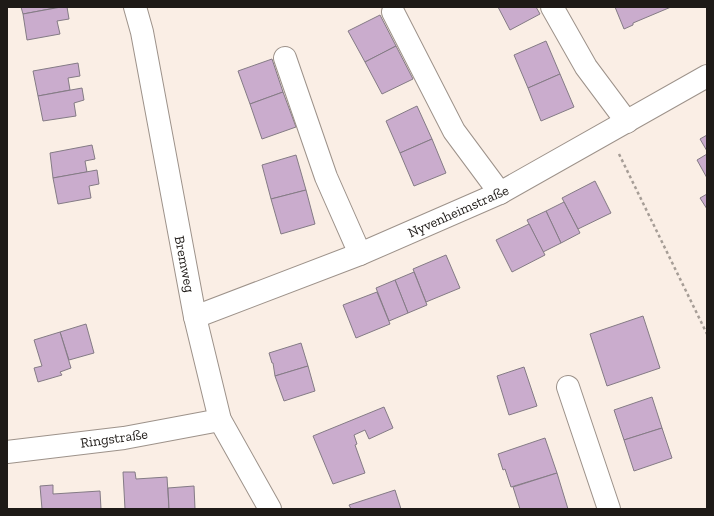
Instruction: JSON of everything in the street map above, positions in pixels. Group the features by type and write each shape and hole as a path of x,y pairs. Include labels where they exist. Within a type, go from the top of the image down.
{"street":[{"name":"Bremweg","path":"135,7 142,32 195,317 220,420 270,509"},
{"path":"552,7 586,67 626,122"},
{"path":"392,12 454,131 500,193"},
{"path":"285,58 326,177 360,254"},
{"name":"Nyvenheimstraße","path":"195,317 360,254 500,193 707,76"},
{"path":"568,387 609,509"},
{"name":"Ringstraße","path":"7,452 124,438 220,420"}],"path":[{"path":"608,132 707,334"}],"building":[{"path":"21,7 55,7 55,8 23,14"},
{"path":"67,7 69,19 57,21 60,34 27,40 23,14"},
{"path":"498,7 536,7 540,14 510,30"},
{"path":"615,7 671,7 633,23 633,25 624,29"},
{"path":"380,15 396,46 365,62 348,31"},
{"path":"546,41 560,74 528,88 514,55"},
{"path":"396,46 413,79 382,94 365,62"},
{"path":"272,59 283,92 250,104 238,71"},
{"path":"78,63 80,76 68,78 70,90 38,96 33,71"},
{"path":"560,74 574,107 541,121 528,88"},
{"path":"82,88 84,100 74,103 76,116 43,121 38,96"},
{"path":"283,92 296,127 262,139 250,104"},
{"path":"417,106 432,139 400,153 386,121"},
{"path":"707,135 707,151 700,139"},
{"path":"432,139 446,173 414,186 400,153"},
{"path":"92,145 95,159 85,161 87,172 53,178 50,153"},
{"path":"707,154 707,178 697,160"},
{"path":"296,155 306,190 271,199 262,165"},
{"path":"97,170 99,184 89,186 91,198 58,204 53,178"},
{"path":"595,181 611,213 578,229 562,198"},
{"path":"306,190 315,224 281,234 271,199"},
{"path":"707,194 707,209 700,198"},
{"path":"564,202 580,233 561,243 546,211"},
{"path":"546,211 561,243 543,252 527,220"},
{"path":"529,224 545,255 512,272 496,240"},
{"path":"446,255 460,288 426,302 413,269"},
{"path":"414,272 427,305 408,313 395,280"},
{"path":"395,280 408,313 389,321 376,288"},
{"path":"377,292 390,324 356,338 343,305"},
{"path":"643,316 660,368 607,386 590,334"},
{"path":"86,324 94,353 69,360 60,332"},
{"path":"60,332 71,368 60,372 62,375 38,382 34,368 42,366 34,340"},
{"path":"301,343 308,366 275,376 273,363 269,353"},
{"path":"308,366 315,391 284,401 275,376"},
{"path":"524,367 537,406 509,415 497,376"},
{"path":"652,397 662,428 624,440 614,410"},
{"path":"384,407 393,428 369,439 365,430 354,435 357,444 355,445 365,473 333,484 313,436"},
{"path":"662,428 672,458 634,471 624,440"},
{"path":"545,438 557,473 511,487 505,469 503,470 498,454"},
{"path":"123,472 135,472 136,479 167,477 169,509 125,509"},
{"path":"557,473 568,509 520,509 513,487"},
{"path":"53,485 53,494 100,491 101,509 42,509 40,486"},
{"path":"194,486 195,509 169,509 168,488"},
{"path":"395,490 401,509 351,509 349,505"}]}
